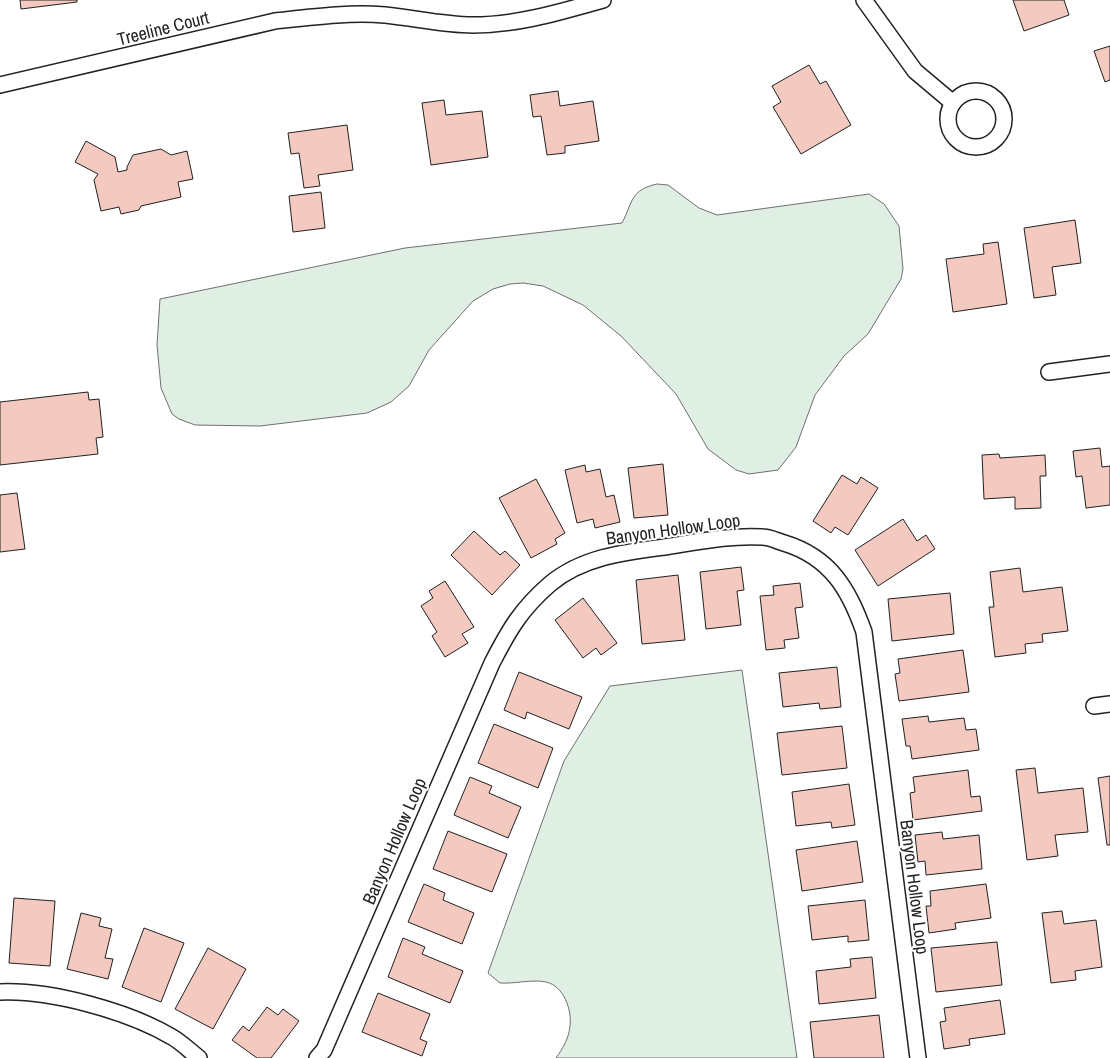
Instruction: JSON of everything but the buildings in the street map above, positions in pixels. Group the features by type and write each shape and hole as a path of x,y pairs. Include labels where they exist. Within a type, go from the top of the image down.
{"street":[{"name":"Treeline Court","path":"0,85 275,21 319,16 364,14 462,25 500,24 528,20 603,0"},
{"path":"864,0 915,71 953,103"},
{"path":"1049,372 1110,364"},
{"name":"Banyon Hollow Loop","path":"317,1058 324,1050 492,663 516,618 551,583 589,562 616,553 736,537 765,537 798,547 828,567 844,585 864,632 918,1058"},
{"path":"1094,706 1110,704"},
{"path":"0,992 16,992 78,1000 125,1016 172,1037 199,1058"}],"green space":[{"path":"657,184 668,185 699,208 717,215 869,194 884,204 899,226 903,269 901,279 868,334 844,356 815,395 796,447 778,470 749,474 736,470 708,449 676,394 621,336 583,305 543,286 523,283 510,284 493,289 473,301 429,350 409,386 391,402 367,413 260,426 195,425 172,414 161,388 157,345 160,299 405,248 622,223 637,193"},
{"path":"742,670 797,1058 556,1058 565,1043 570,1026 568,1006 558,988 546,982 535,981 500,983 488,973 564,761 610,686"}]}
